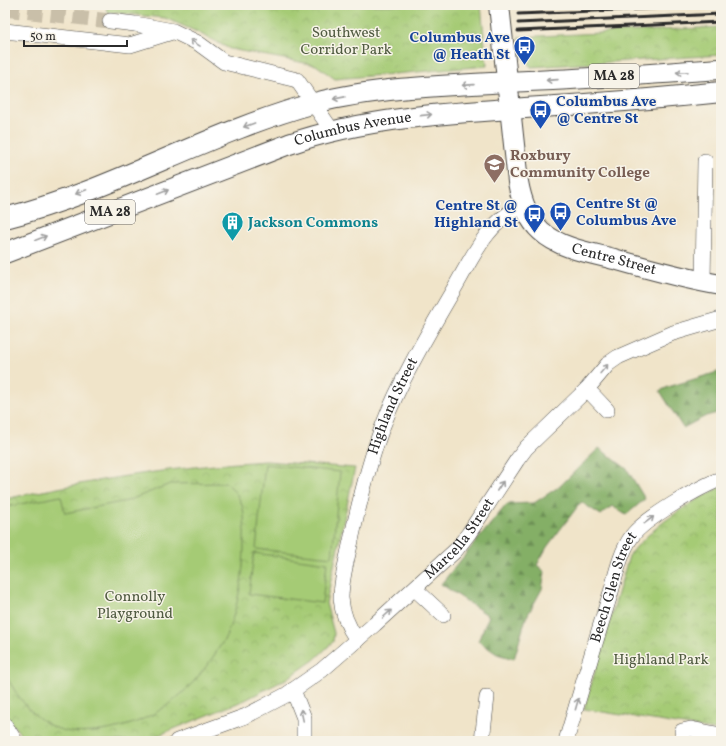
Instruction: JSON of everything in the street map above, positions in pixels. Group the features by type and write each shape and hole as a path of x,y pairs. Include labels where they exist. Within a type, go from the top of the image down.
{"main road":[{"name":"Centre Street","path":"499,5 518,182 524,205 537,227 554,240 584,251 712,283"},
{"name":"Columbus Avenue","path":"5,218 36,209 201,143 281,114 314,104 392,90 721,69"},
{"name":"Columbus Avenue","path":"5,252 289,144 333,132 414,117 653,99 721,92"}],"street":[{"path":"110,21 136,24 173,32 198,43 216,58 231,65 297,80 333,132"},
{"path":"5,31 130,45 173,32"},
{"path":"705,161 712,283"},
{"name":"Highland Street","path":"357,640 349,628 343,613 341,598 344,575 361,498 382,428 420,349 481,243 502,217 524,205"},
{"name":"Marcella Street","path":"177,741 246,716 294,690 322,670 357,640 415,589 462,544 526,448 587,389 608,364 618,357 673,333 721,319"},
{"path":"587,389 607,410"},
{"name":"Beech Glen Street","path":"566,741 601,623 622,558 632,536 639,528 658,514 707,484 721,479"},
{"path":"415,589 443,615"},
{"path":"294,690 304,718 304,741"},
{"path":"482,741 487,698"},
{"path":"5,725 15,741"},
{"path":"682,731 691,729 721,735"}],"green space":[{"name":"Southwest Corridor Park","path":"106,5 481,5 487,66 335,79 316,65 230,49 165,18 107,12"},
{"path":"721,27 721,55 531,67 520,53 519,37"},
{"path":"721,371 721,412 706,416 683,428 660,391 668,387"},
{"path":"599,448 627,469 645,499 626,515 612,506 601,515 581,502 547,547 537,565 545,572 542,589 526,618 514,659 497,654 478,641 489,616 441,584 507,504 534,503 560,486"},
{"name":"Connolly Playground","path":"266,461 355,468 326,603 334,633 333,642 314,660 288,678 245,700 144,741 26,741 5,715 5,499 102,480 167,470"},
{"path":"265,464 340,472 332,557 256,549"},
{"name":"Connolly Playground","path":"227,483 239,497 242,504 244,518 244,555 234,614 225,638 204,669 193,683 167,706 136,722 101,731 84,733 61,730 47,724 26,706 5,674 5,507 61,496 65,513 127,501 170,484"},
{"name":"Highland Park","path":"721,487 721,731 584,709 629,556 648,535 683,508"},
{"path":"254,553 327,563 322,603 249,594"}],"tunnel":[{"path":"5,9 110,21"}],"railway":[{"path":"518,14 721,6"},
{"path":"518,23 721,14"},
{"path":"518,31 721,22"}],"place":[{"name":"Columbus Ave @ Heath St","path":"525,66"},
{"name":"Columbus Ave @ Centre St","path":"540,130"},
{"name":"Roxbury Community College","path":"494,184"},
{"name":"Centre St @ Columbus Ave","path":"560,232"},
{"name":"Centre St @ Highland St","path":"534,234"},
{"name":"Jackson Commons","path":"233,242"}]}
